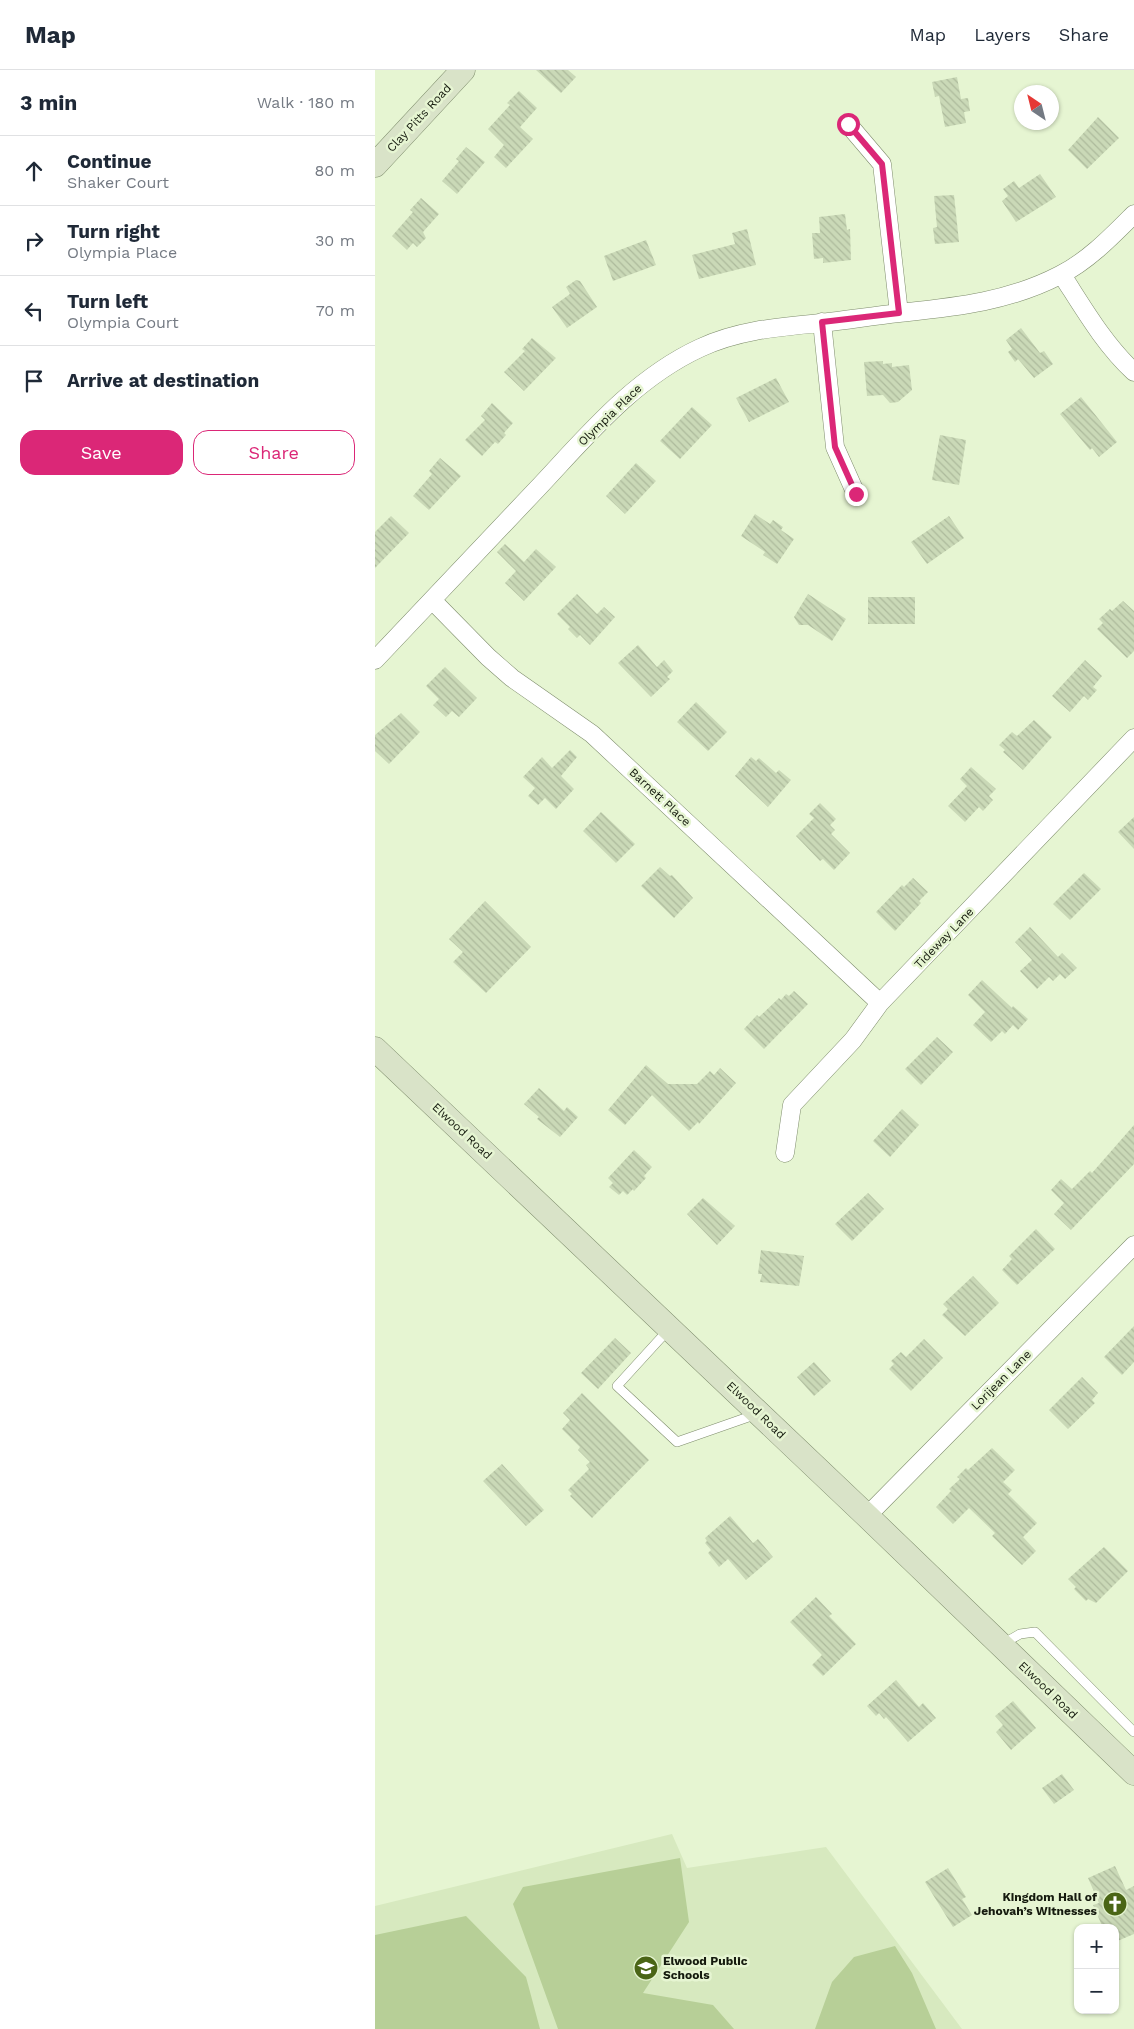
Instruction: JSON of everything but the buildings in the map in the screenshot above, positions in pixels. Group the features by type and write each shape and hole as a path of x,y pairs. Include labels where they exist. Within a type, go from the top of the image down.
{"main road":[{"name":"Clay Pitts Road","path":"375,165 463,70"},
{"name":"Elwood Road","path":"375,1049 760,1413 1134,1773"}],"street":[{"path":"848,124 882,164 899,313"},
{"name":"Olympia Place","path":"375,660 590,434 632,392 667,365 701,347 737,334 776,326 993,301 1026,290 1062,274 1104,244 1134,214"},
{"path":"1062,274 1095,328 1117,357 1134,372"},
{"path":"822,322 835,447 856,494"},
{"name":"Barnett Place","path":"432,600 488,657 512,678 592,734 880,1003"},
{"name":"Tideway Lane","path":"785,1153 792,1105 853,1040 880,1003 1134,738"},
{"name":"Lorijean Lane","path":"867,1516 1134,1245"}],"lane":[{"path":"670,1328 617,1386 677,1442 760,1413"},
{"path":"1001,1645 1020,1634 1035,1632 1134,1732"}],"shaded area":[{"name":"Elwood Public Schools","path":"672,1834 687,1868 826,1847 962,2029 375,2029 375,1906"},
{"path":"680,1858 689,1922 643,1993 713,2005 734,2029 558,2029 513,1904 523,1887"},
{"path":"466,1916 526,1977 540,2029 375,2029 375,1935"},
{"path":"895,1946 912,1973 936,2029 815,2029 832,1982 854,1957"}],"place":[{"name":"Kingdom Hall of Jehovah’s Witnesses","path":"1115,1904"},
{"name":"Elwood Public Schools","path":"646,1968"}],"route":[{"path":"848,124 882,164 899,313 822,322 835,447 856,494"}]}
